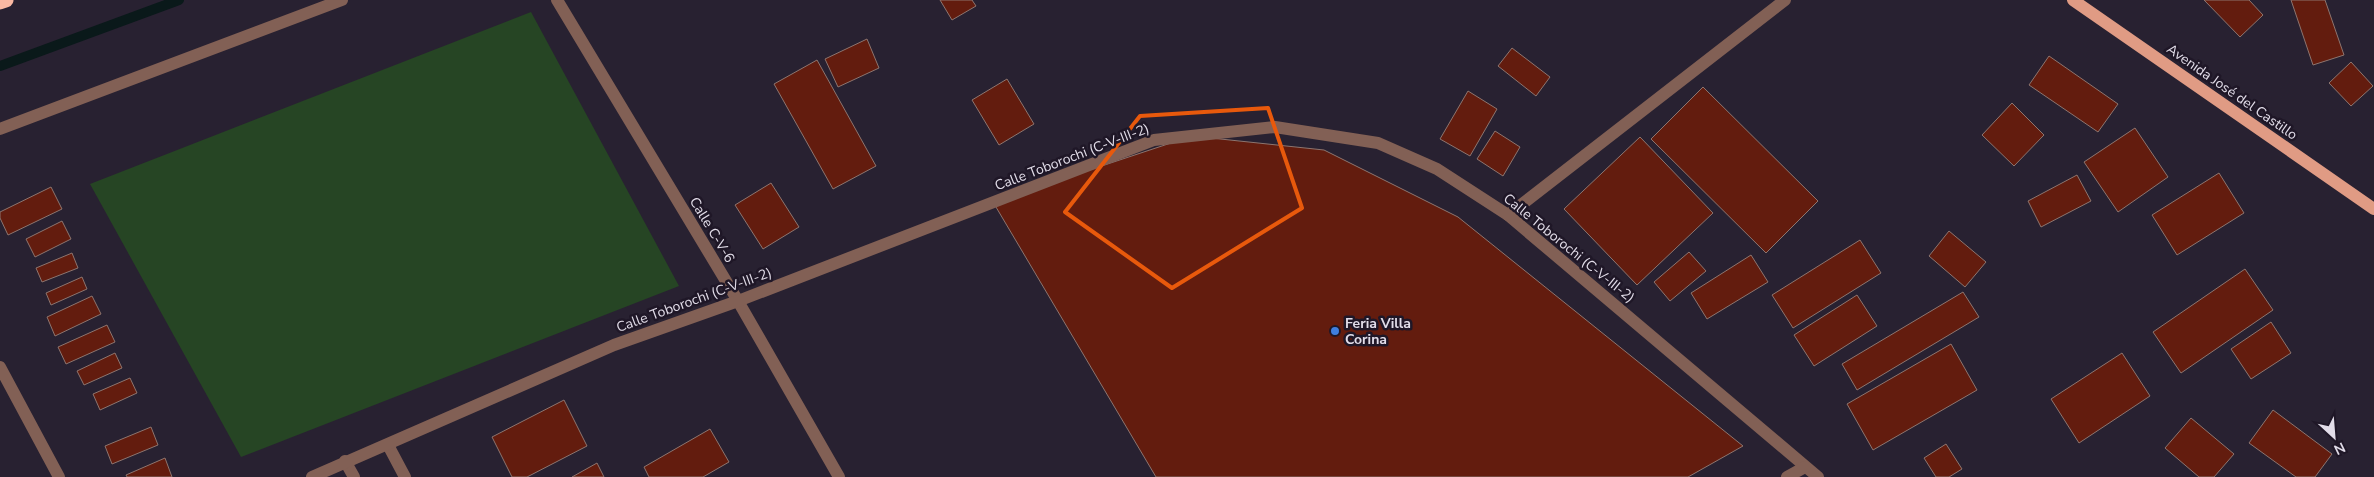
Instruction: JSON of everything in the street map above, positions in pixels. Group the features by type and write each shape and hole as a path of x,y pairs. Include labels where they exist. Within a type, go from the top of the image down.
{"highway":[{"path":"0,2 6,0"}],"main road":[{"name":"Avenida José del Castillo","path":"2073,0 2374,209"}],"street":[{"path":"0,129 342,0"},
{"name":"Calle C-V-6","path":"557,0 738,301 839,477"},
{"path":"1508,215 1784,0"},
{"name":"Calle Toborochi (C-V-III-2)","path":"312,477 345,461 388,446 614,345 738,301 1154,140 1275,127 1378,143 1436,169 1508,215 1818,477"},
{"path":"0,367 59,477"},
{"path":"388,446 405,477"},
{"path":"345,461 354,477"},
{"path":"1787,477 1805,466"}],"highlighted area":[{"path":"1268,108 1302,208 1172,288 1065,212 1140,116"}],"green space":[{"path":"531,12 679,286 241,457 90,184"}],"building":[{"path":"940,0 972,0 976,6 952,20"},
{"path":"2204,0 2249,0 2263,15 2240,37"},
{"path":"2291,0 2325,0 2344,55 2313,65"},
{"path":"867,39 879,68 838,87 825,59"},
{"path":"1512,48 1550,77 1536,96 1498,66"},
{"path":"2049,56 2118,104 2098,132 2029,85"},
{"path":"817,60 876,166 833,189 774,84"},
{"path":"2351,62 2373,86 2351,106 2329,83"},
{"path":"1007,79 1034,124 999,145 972,100"},
{"path":"1703,87 1818,201 1766,253 1651,139"},
{"path":"1468,91 1497,109 1470,156 1440,139"},
{"path":"2012,103 2044,135 2014,166 1982,135"},
{"path":"2135,128 2168,177 2118,212 2084,162"},
{"path":"1495,131 1520,147 1503,176 1477,159"},
{"name":"Feria Villa Corina","path":"1192,136 1324,150 1458,217 1743,446 1688,477 1156,477 993,202"},
{"path":"1640,137 1713,213 1637,285 1564,209"},
{"path":"2219,173 2244,213 2177,255 2152,215"},
{"path":"2077,175 2091,201 2041,227 2028,201"},
{"path":"771,183 799,227 763,249 735,205"},
{"path":"51,187 62,209 8,235 0,218 0,212"},
{"path":"62,221 71,239 35,257 26,239"},
{"path":"1949,231 1986,262 1965,287 1929,256"},
{"path":"1860,240 1881,273 1793,328 1772,295"},
{"path":"1689,252 1706,271 1670,301 1654,282"},
{"path":"72,253 78,268 42,282 36,268"},
{"path":"1751,255 1768,282 1707,319 1691,293"},
{"path":"2245,269 2273,310 2181,373 2153,332"},
{"path":"82,277 87,289 51,305 46,293"},
{"path":"1963,292 1979,317 1857,390 1842,364"},
{"path":"1857,295 1877,326 1814,366 1794,335"},
{"path":"92,296 101,314 55,336 47,317"},
{"path":"2271,322 2291,353 2251,379 2231,349"},
{"path":"107,325 115,342 66,364 58,347"},
{"path":"1951,344 1977,390 1873,450 1847,404"},
{"path":"115,353 122,368 84,385 77,371"},
{"path":"2122,353 2150,396 2079,443 2051,399"},
{"path":"130,378 137,393 100,410 93,394"},
{"path":"564,400 587,446 527,477 512,477 492,437"},
{"path":"2273,410 2332,454 2315,477 2296,477 2249,443"},
{"path":"2191,418 2234,454 2214,477 2199,477 2165,448"},
{"path":"151,427 158,445 112,464 105,446"},
{"path":"710,429 729,462 703,477 649,477 644,467"},
{"path":"1946,444 1962,469 1949,477 1936,477 1924,458"},
{"path":"165,458 172,477 127,477 126,475"},
{"path":"597,463 604,477 572,477"}],"waterway":[{"path":"0,66 179,0"}],"place":[{"name":"Feria Villa Corina","path":"1335,331"}]}
